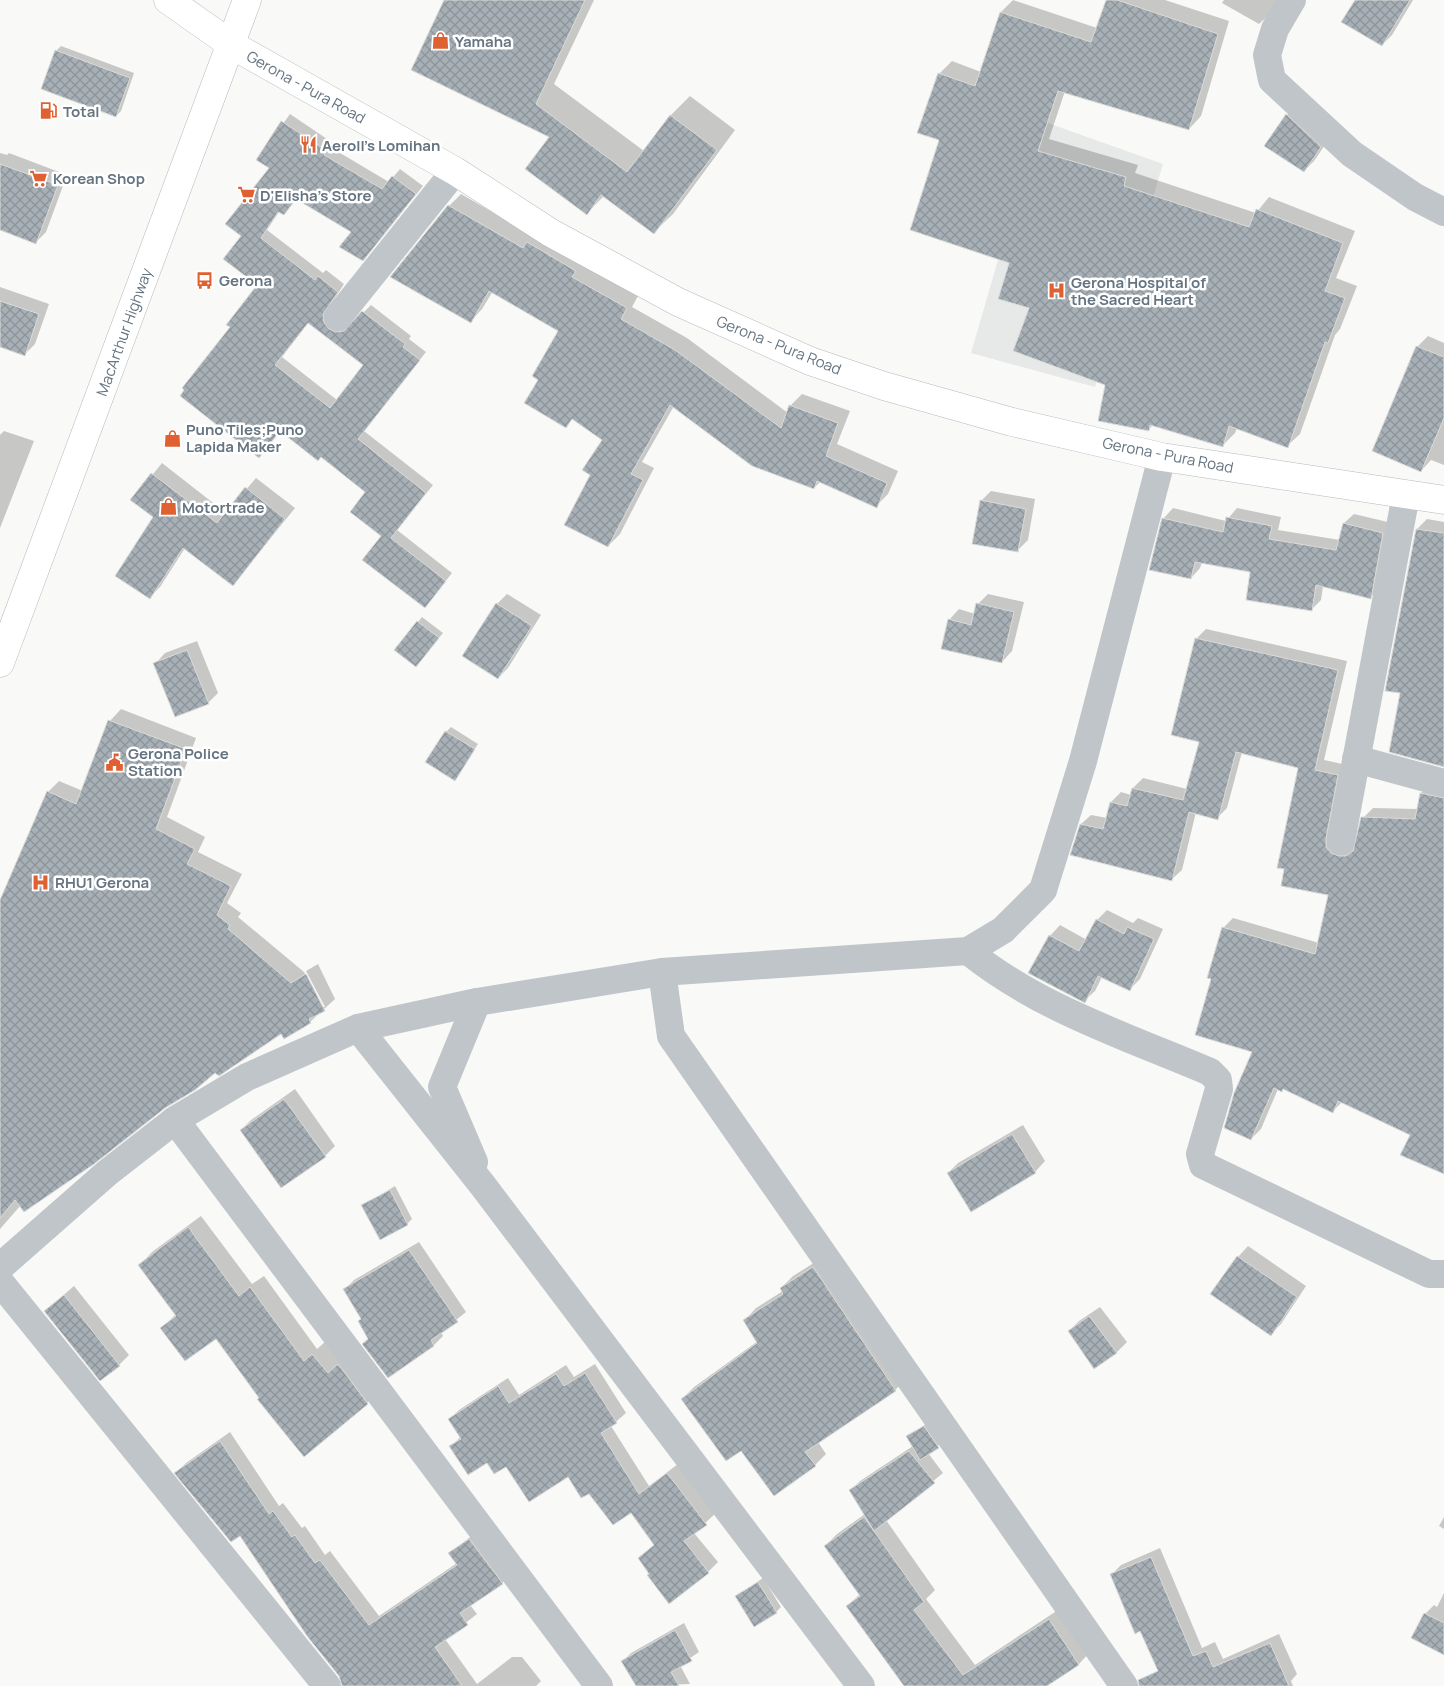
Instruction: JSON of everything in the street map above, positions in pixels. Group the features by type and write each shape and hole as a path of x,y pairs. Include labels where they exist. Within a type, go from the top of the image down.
{"main road":[{"name":"Gerona - Pura Road","path":"168,0 232,45 455,171 552,233 678,302 810,361 884,386 1012,422 1162,457 1444,500"},
{"name":"MacArthur Highway","path":"0,663 232,45 247,0"}],"street":[{"path":"1292,0 1275,29 1267,55 1272,80 1352,154 1415,197 1444,212"},
{"path":"338,318 455,171"},
{"path":"0,1267 108,1173 175,1120 247,1076 358,1028 478,1002 662,972 968,951 1003,930 1044,890 1083,761 1162,457"},
{"path":"1341,841 1406,495"},
{"path":"1356,759 1444,783"},
{"path":"968,951 1010,982 1092,1022 1210,1072 1218,1080 1219,1089 1200,1154 1203,1166 1429,1274 1444,1274"},
{"path":"662,972 671,1036 1124,1686"},
{"path":"478,1002 442,1087 484,1187"},
{"path":"358,1028 484,1187 861,1686"},
{"path":"175,1120 599,1686"},
{"path":"0,1282 327,1686"}],"shaded area":[{"name":"Gerona Hospital of the Sacred Heart","path":"1045,122 1163,164 1095,387 971,353 1007,229"}],"building":[{"path":"444,0 585,0 536,104 627,172 670,115 717,150 654,234 601,195 587,215 525,169 549,137 411,70"},
{"path":"1106,0 1117,0 1218,34 1189,130 1058,91 1038,151 1126,177 1124,186 1249,227 1256,209 1343,243 1325,291 1345,298 1328,343 1325,342 1288,448 1229,426 1223,447 1150,425 1149,431 1098,421 1105,385 1013,351 1029,308 998,299 1009,263 910,230 939,140 917,133 938,73 975,86 1000,12 1091,42"},
{"path":"1355,0 1410,0 1382,46 1341,22"},
{"path":"55,50 130,78 116,117 41,89"},
{"path":"1286,114 1321,147 1304,172 1264,146"},
{"path":"281,121 326,150 324,155 382,189 392,176 416,194 363,261 339,247 351,232 296,199 284,215 278,212 261,238 315,280 318,276 338,292 323,314 324,323 329,329 336,332 344,331 362,311 405,344 403,347 420,360 358,439 426,493 391,538 446,581 425,608 362,560 381,536 350,512 365,492 321,457 318,461 280,431 259,458 180,396 184,390 182,388 230,327 226,325 257,285 223,259 241,236 225,224 269,168 256,160","holes":["308,323 363,365 330,408 275,365"]},
{"path":"0,164 58,185 36,244 0,230"},
{"path":"448,205 523,248 527,242 576,271 572,277 627,308 621,319 675,350 781,428 789,405 838,423 826,456 887,483 877,508 817,481 814,489 752,466 670,405 631,474 643,480 608,547 564,525 590,475 582,470 602,440 572,419 566,428 524,403 538,380 532,376 558,331 489,291 471,323 390,277"},
{"path":"0,301 39,314 25,356 0,347"},
{"path":"1416,346 1444,357 1444,418 1421,472 1372,451"},
{"path":"151,473 217,523 245,487 285,519 233,586 183,548 150,599 115,576 153,517 130,500"},
{"path":"980,500 1026,509 1018,552 972,544"},
{"path":"1226,517 1272,526 1269,539 1336,550 1343,523 1383,533 1371,599 1316,585 1312,611 1246,600 1250,572 1195,562 1191,579 1149,570 1162,518 1223,532"},
{"path":"1416,529 1444,533 1444,767 1389,752 1400,693 1385,691"},
{"path":"496,603 532,626 498,679 462,656"},
{"path":"976,603 1014,612 1002,663 941,649 948,619 971,625"},
{"path":"417,621 439,638 416,667 394,650"},
{"path":"1195,638 1338,670 1315,770 1338,775 1326,838 1326,847 1331,853 1346,856 1353,851 1361,817 1415,819 1420,793 1444,798 1444,1174 1400,1155 1410,1135 1338,1101 1333,1113 1283,1089 1282,1092 1274,1088 1251,1140 1224,1128 1234,1093 1252,1052 1195,1035 1211,979 1207,978 1222,927 1315,954 1328,895 1281,886 1284,869 1277,868 1298,768 1236,752 1218,820 1189,812 1172,881 1070,855 1080,824 1103,829 1110,802 1127,806 1132,788 1183,800 1199,742 1171,735"},
{"path":"187,650 209,704 175,717 153,663"},
{"path":"108,720 186,749 156,829 195,849 187,864 231,886 217,915 230,925 228,929 291,983 306,974 325,1011 309,1019 311,1023 284,1039 281,1034 219,1076 215,1073 195,1090 165,1108 94,1164 24,1212 15,1200 0,1218 0,900 47,791 76,804"},
{"path":"445,731 475,749 455,781 425,762"},
{"path":"1096,919 1124,934 1127,927 1154,939 1130,991 1098,976 1085,1003 1028,973 1049,935 1079,951"},
{"path":"284,1099 326,1157 281,1188 240,1130"},
{"path":"1012,1134 1036,1173 971,1212 947,1173"},
{"path":"390,1190 408,1225 380,1240 361,1205"},
{"path":"188,1227 239,1296 250,1287 304,1361 312,1354 328,1373 338,1364 368,1404 304,1457 257,1399 259,1398 216,1339 185,1361 160,1328 176,1316 138,1265"},
{"path":"409,1250 458,1322 431,1340 434,1346 388,1378 362,1344 368,1339 358,1321 361,1319 343,1289"},
{"path":"1237,1256 1297,1297 1271,1336 1210,1294"},
{"path":"813,1267 896,1391 805,1452 816,1466 774,1496 741,1451 726,1461 681,1399 757,1343 743,1320 783,1294 780,1288"},
{"path":"64,1295 120,1366 100,1381 44,1311"},
{"path":"1089,1316 1117,1353 1094,1369 1068,1331"},
{"path":"585,1373 617,1423 601,1433 639,1494 667,1473 707,1525 684,1541 709,1573 669,1604 647,1575 649,1574 638,1558 654,1545 631,1513 613,1525 589,1494 581,1498 568,1477 529,1502 506,1467 494,1474 487,1463 468,1475 449,1446 461,1439 448,1419 498,1386 509,1403 556,1374 564,1386"},
{"path":"924,1426 939,1448 920,1460 906,1436"},
{"path":"220,1441 269,1514 273,1511 292,1537 295,1535 315,1563 320,1560 369,1625 457,1565 448,1553 469,1539 503,1584 460,1613 468,1625 435,1647 462,1686 342,1686 339,1676 307,1636 240,1536 231,1542 174,1473"},
{"path":"909,1451 935,1483 874,1531 849,1490"},
{"path":"864,1517 924,1602 914,1610 963,1675 1049,1619 1079,1665 1047,1686 904,1686 846,1606 860,1596 824,1546"},
{"path":"1151,1557 1193,1656 1206,1651 1213,1667 1270,1643 1289,1686 1139,1686 1138,1680 1158,1671 1140,1631 1135,1634 1110,1574"},
{"path":"758,1582 777,1613 754,1627 735,1596"},
{"path":"1424,1613 1444,1623 1444,1655 1411,1638"},
{"path":"675,1630 692,1661 671,1672 679,1686 636,1686 621,1661"}],"place":[{"name":"Yamaha","path":"441,41"},
{"name":"Total","path":"49,111"},
{"name":"Aeroll's Lomihan","path":"308,145"},
{"name":"Korean Shop","path":"39,178"},
{"name":"D'Elisha's Store","path":"246,195"},
{"name":"Gerona","path":"205,280"},
{"name":"Gerona Hospital of the Sacred Heart","path":"1057,291"},
{"name":"Puno Tiles;Puno Lapida Maker","path":"172,438"},
{"name":"Motortrade","path":"168,507"},
{"name":"Gerona Police Station","path":"114,762"},
{"name":"RHU1 Gerona","path":"41,882"}]}
